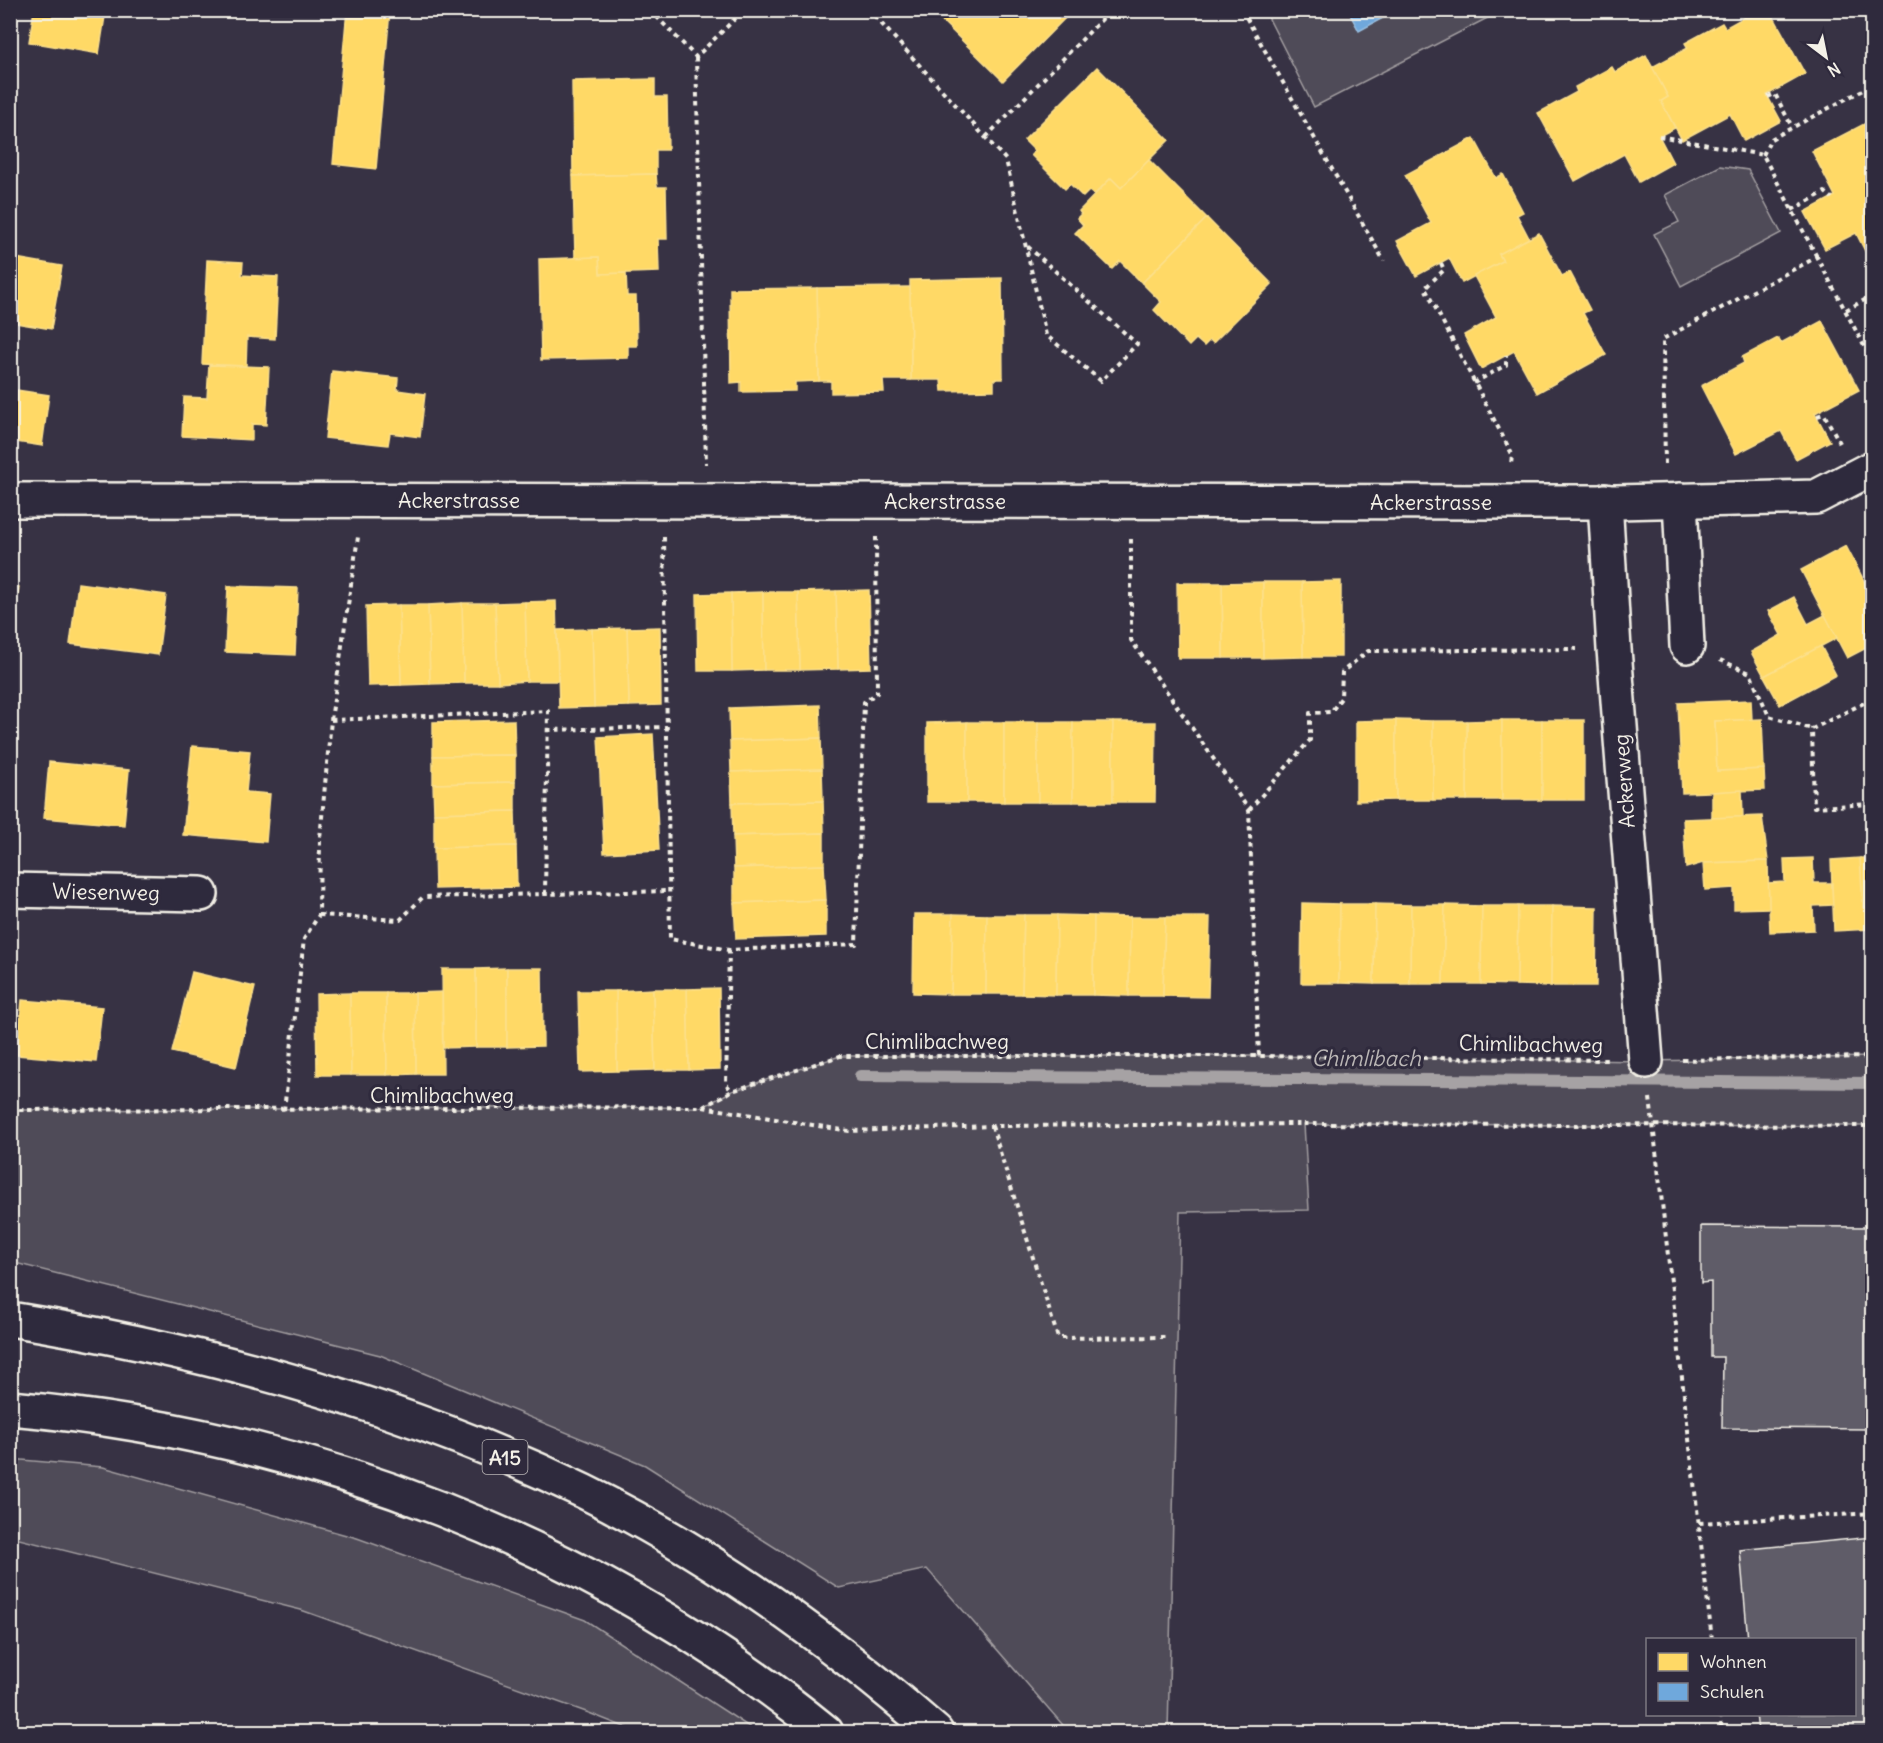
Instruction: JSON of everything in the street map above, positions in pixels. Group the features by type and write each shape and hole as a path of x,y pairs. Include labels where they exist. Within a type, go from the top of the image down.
{"main road":[{"name":"Ackerstrasse","path":"10,500 1507,502 1673,500 1816,497 1872,470"},
{"path":"1673,500 1687,646"},
{"name":"Ackerweg","path":"1605,501 1614,649 1646,1061"},
{"name":"Wiesenweg","path":"10,890 201,894"},
{"name":"A15","path":"10,1319 140,1343 330,1392 417,1421 584,1492 735,1578 814,1633 885,1688 936,1732"},
{"path":"10,1408 110,1420 228,1444 316,1467 435,1507 580,1572 662,1618 720,1653 826,1732"}],"path":[{"path":"650,10 696,57 706,501"},
{"path":"696,57 744,10"},
{"path":"869,10 1006,160 1046,335 1101,381 1137,344 1026,245"},
{"path":"986,137 1111,10"},
{"path":"1242,10 1384,261"},
{"path":"1763,155 1771,139 1872,85"},
{"path":"1768,97 1775,94 1792,127"},
{"path":"1659,136 1763,155"},
{"path":"1763,155 1872,361"},
{"path":"1792,210 1825,192 1832,198"},
{"path":"1673,500 1663,339 1817,257"},
{"path":"1441,263 1444,270 1425,288 1512,454 1507,502"},
{"path":"1846,310 1872,296"},
{"path":"1474,382 1506,365 1506,355"},
{"path":"1817,416 1824,414 1842,446"},
{"path":"284,1110 304,939 319,915 320,839 331,720 363,500"},
{"path":"663,501 670,939 729,950 856,944 864,702 877,693 876,501"},
{"path":"1132,501 1131,640 1249,810 1259,1056"},
{"path":"1687,646 1750,673 1769,716 1812,729 1872,699"},
{"path":"1249,810 1310,740 1310,713 1331,712 1341,698 1342,672 1368,651 1614,649"},
{"path":"331,720 548,711 545,894"},
{"path":"547,730 667,727"},
{"path":"1812,729 1814,807 1872,804"},
{"path":"319,915 400,920 423,897 669,891"},
{"path":"729,950 726,1084 732,1092"},
{"name":"Chimlibachweg","path":"10,1110 703,1107 732,1092 840,1056 1259,1056 1646,1061 1872,1057"},
{"path":"703,1107 849,1131 992,1126 1653,1124 1872,1126"},
{"path":"1653,1124 1712,1638"},
{"path":"992,1126 1058,1338 1166,1337"},
{"path":"1699,1523 1872,1513"},
{"path":"1720,1716 1722,1732"}],"shaded area":[{"path":"1265,11 1348,11 1359,30 1397,11 1501,11 1314,107"},
{"path":"1720,166 1748,170 1781,233 1681,286 1654,234 1679,222 1665,195"},
{"path":"840,1056 1259,1056 1646,1061 1872,1057 1872,1126 1304,1124 1309,1210 1180,1212 1168,1732 1069,1732 927,1569 839,1588 645,1465 380,1355 11,1262 10,1110 703,1107 732,1091"},
{"path":"10,1459 103,1467 357,1538 585,1620 757,1732 637,1732 301,1610 11,1537"}],"building: Wohnen":[{"path":"34,10 106,10 99,54 29,42"},
{"path":"347,10 390,10 376,169 333,164"},
{"path":"931,10 1073,10 1003,81"},
{"path":"1757,10 1770,10 1805,74 1767,95 1781,121 1744,141 1730,114 1682,140 1661,101 1668,97 1652,67 1688,48 1685,43 1722,23 1725,28"},
{"path":"1646,55 1668,97 1661,101 1675,128 1659,136 1673,163 1639,182 1624,154 1575,181 1538,113 1577,92 1575,87 1612,67 1615,72"},
{"path":"1097,67 1169,140 1121,188 1111,178 1094,195 1089,191 1083,197 1070,184 1065,189 1031,155 1035,151 1024,140"},
{"path":"655,79 655,97 667,97 668,150 656,150 656,174 573,176 572,81"},
{"path":"1872,120 1872,260 1870,261 1856,233 1825,249 1805,212 1835,196 1812,151"},
{"path":"1474,138 1496,178 1503,174 1523,212 1517,215 1529,238 1499,254 1503,261 1462,283 1449,258 1416,276 1397,241 1431,223 1405,175"},
{"path":"1149,160 1207,218 1142,283 1120,261 1112,269 1075,233 1083,225 1077,218 1081,214 1079,211 1111,178 1121,188"},
{"path":"656,174 657,187 666,187 667,239 658,239 659,272 600,274 599,257 575,258 573,176"},
{"path":"1207,218 1272,284 1213,343 1210,340 1204,346 1196,339 1189,346 1154,310 1161,302 1142,283"},
{"path":"1539,233 1562,276 1570,272 1590,310 1583,313 1606,355 1537,393 1514,351 1481,369 1464,335 1496,317 1474,276 1503,261 1499,254"},
{"path":"10,257 62,266 51,329 10,322"},
{"path":"599,257 600,274 626,273 627,296 636,296 637,346 628,346 628,358 541,360 539,259"},
{"path":"207,260 243,262 242,275 278,277 275,339 247,337 246,366 202,364"},
{"path":"1002,278 1003,379 994,379 994,390 942,391 941,380 911,380 910,280"},
{"path":"910,287 911,380 883,380 884,392 831,393 831,381 819,381 817,288"},
{"path":"817,288 819,381 795,382 795,391 741,392 741,382 731,383 730,289"},
{"path":"1822,321 1859,390 1815,413 1830,441 1796,459 1781,431 1736,454 1701,386 1744,363 1742,357 1778,338 1781,343"},
{"path":"209,365 269,367 266,425 252,424 252,440 182,436 184,397 207,398"},
{"path":"332,371 398,378 397,390 425,394 420,437 390,433 388,445 325,438"},
{"path":"10,389 49,395 42,446 10,441"},
{"path":"1846,546 1872,596 1872,645 1847,658 1801,570"},
{"path":"1341,581 1341,657 1303,657 1302,582"},
{"path":"1263,582 1263,658 1223,658 1222,583"},
{"path":"1263,582 1302,582 1303,657 1263,658"},
{"path":"78,583 166,595 158,655 70,644"},
{"path":"1177,583 1222,583 1223,658 1178,658"},
{"path":"10,585 19,587 10,637"},
{"path":"228,586 298,588 295,655 225,652"},
{"path":"869,590 871,668 838,669 836,591"},
{"path":"836,591 838,669 800,670 798,592"},
{"path":"763,592 764,670 732,671 731,593"},
{"path":"763,592 798,592 800,670 764,670"},
{"path":"731,593 732,671 698,671 697,594"},
{"path":"1794,597 1808,624 1825,615 1837,638 1764,676 1751,652 1781,635 1768,611"},
{"path":"556,601 558,681 527,681 525,602"},
{"path":"525,602 527,681 498,683 495,603"},
{"path":"462,603 495,603 498,683 464,683"},
{"path":"462,603 464,683 430,684 428,605"},
{"path":"399,605 428,605 430,684 401,685"},
{"path":"399,605 401,685 368,686 366,606"},
{"path":"660,627 661,705 629,706 627,628"},
{"path":"627,628 629,706 594,707 592,629"},
{"path":"592,629 594,707 559,708 557,630"},
{"path":"1821,646 1836,675 1780,705 1764,676"},
{"path":"1751,700 1752,720 1715,721 1717,771 1764,769 1765,790 1682,793 1678,703"},
{"path":"820,705 821,738 730,741 729,708"},
{"path":"1762,719 1764,769 1717,771 1715,721"},
{"path":"514,720 515,755 433,756 433,722"},
{"path":"1396,720 1396,800 1356,801 1356,721"},
{"path":"1396,720 1433,721 1433,800 1396,800"},
{"path":"1502,720 1502,800 1467,800 1467,721"},
{"path":"1502,720 1542,720 1542,800 1502,800"},
{"path":"1542,720 1584,720 1584,800 1542,800"},
{"path":"1433,721 1467,721 1467,800 1433,800"},
{"path":"967,722 967,802 927,802 927,723"},
{"path":"967,722 1004,722 1004,802 967,802"},
{"path":"1004,722 1038,722 1038,802 1004,802"},
{"path":"1038,722 1073,722 1073,802 1038,802"},
{"path":"1073,722 1113,722 1113,802 1073,802"},
{"path":"1113,722 1156,722 1155,802 1113,802"},
{"path":"653,734 659,850 604,853 598,737"},
{"path":"821,738 822,769 731,772 730,741"},
{"path":"192,746 250,751 246,792 270,794 266,842 183,835"},
{"path":"515,755 515,782 433,784 433,756"},
{"path":"49,762 129,770 124,825 44,818"},
{"path":"822,769 823,801 732,803 731,772"},
{"path":"515,782 515,811 434,813 433,784"},
{"path":"1742,790 1743,817 1712,818 1712,792"},
{"path":"823,801 824,833 733,836 732,803"},
{"path":"515,811 516,846 434,848 434,813"},
{"path":"1762,816 1768,861 1703,863 1686,868 1683,819"},
{"path":"824,833 824,865 734,868 733,836"},
{"path":"516,846 517,887 435,889 434,848"},
{"path":"1813,858 1814,883 1832,883 1833,905 1813,906 1814,930 1770,932 1768,883 1785,882 1784,859"},
{"path":"1860,858 1872,858 1872,907 1863,907"},
{"path":"1860,858 1863,907 1872,907 1872,929 1834,931 1831,860"},
{"path":"1768,861 1769,908 1734,909 1734,888 1705,890 1703,863"},
{"path":"824,865 826,900 734,903 734,868"},
{"path":"826,900 826,936 736,939 734,903"},
{"path":"1302,903 1340,904 1339,983 1301,983"},
{"path":"1340,904 1375,904 1374,984 1339,983"},
{"path":"1375,904 1411,905 1410,984 1374,984"},
{"path":"1411,905 1445,905 1443,984 1410,984"},
{"path":"1445,905 1482,906 1481,984 1443,984"},
{"path":"1482,906 1518,906 1517,985 1481,984"},
{"path":"1518,906 1552,906 1551,986 1517,985"},
{"path":"1552,906 1597,907 1596,986 1551,986"},
{"path":"914,914 953,914 951,994 913,993"},
{"path":"953,914 987,915 986,994 951,994"},
{"path":"987,915 1024,915 1022,994 986,994"},
{"path":"1024,915 1057,915 1056,995 1022,994"},
{"path":"1057,915 1094,916 1093,995 1056,995"},
{"path":"1094,916 1130,917 1129,996 1093,995"},
{"path":"1130,917 1165,917 1163,996 1129,996"},
{"path":"1165,917 1210,917 1208,997 1163,996"},
{"path":"507,968 507,1047 476,1047 476,969"},
{"path":"507,968 542,968 543,1046 507,1047"},
{"path":"442,969 476,969 476,1047 443,1048"},
{"path":"192,972 255,987 236,1067 172,1052"},
{"path":"719,988 720,1069 689,1070 687,989"},
{"path":"653,989 655,1070 617,1071 616,991"},
{"path":"653,989 687,989 689,1070 655,1070"},
{"path":"578,991 616,991 617,1071 580,1072"},
{"path":"442,992 443,1074 416,1074 415,993"},
{"path":"350,993 351,1075 317,1075 316,994"},
{"path":"350,993 386,993 387,1075 351,1075"},
{"path":"386,993 415,993 416,1074 387,1075"},
{"path":"22,1000 102,1007 96,1062 17,1055"}],"building: Schulen":[{"path":"1348,10 1397,10 1359,31"}],"building: Sonstige":[{"path":"1701,1226 1872,1227 1872,1429 1722,1428 1723,1357 1711,1357 1711,1282 1701,1283"},
{"path":"1872,1537 1872,1732 1758,1732 1756,1716 1856,1716 1856,1638 1748,1638 1740,1550"}],"waterway":[{"name":"Chimlibach","path":"860,1076 1872,1083"}]}
